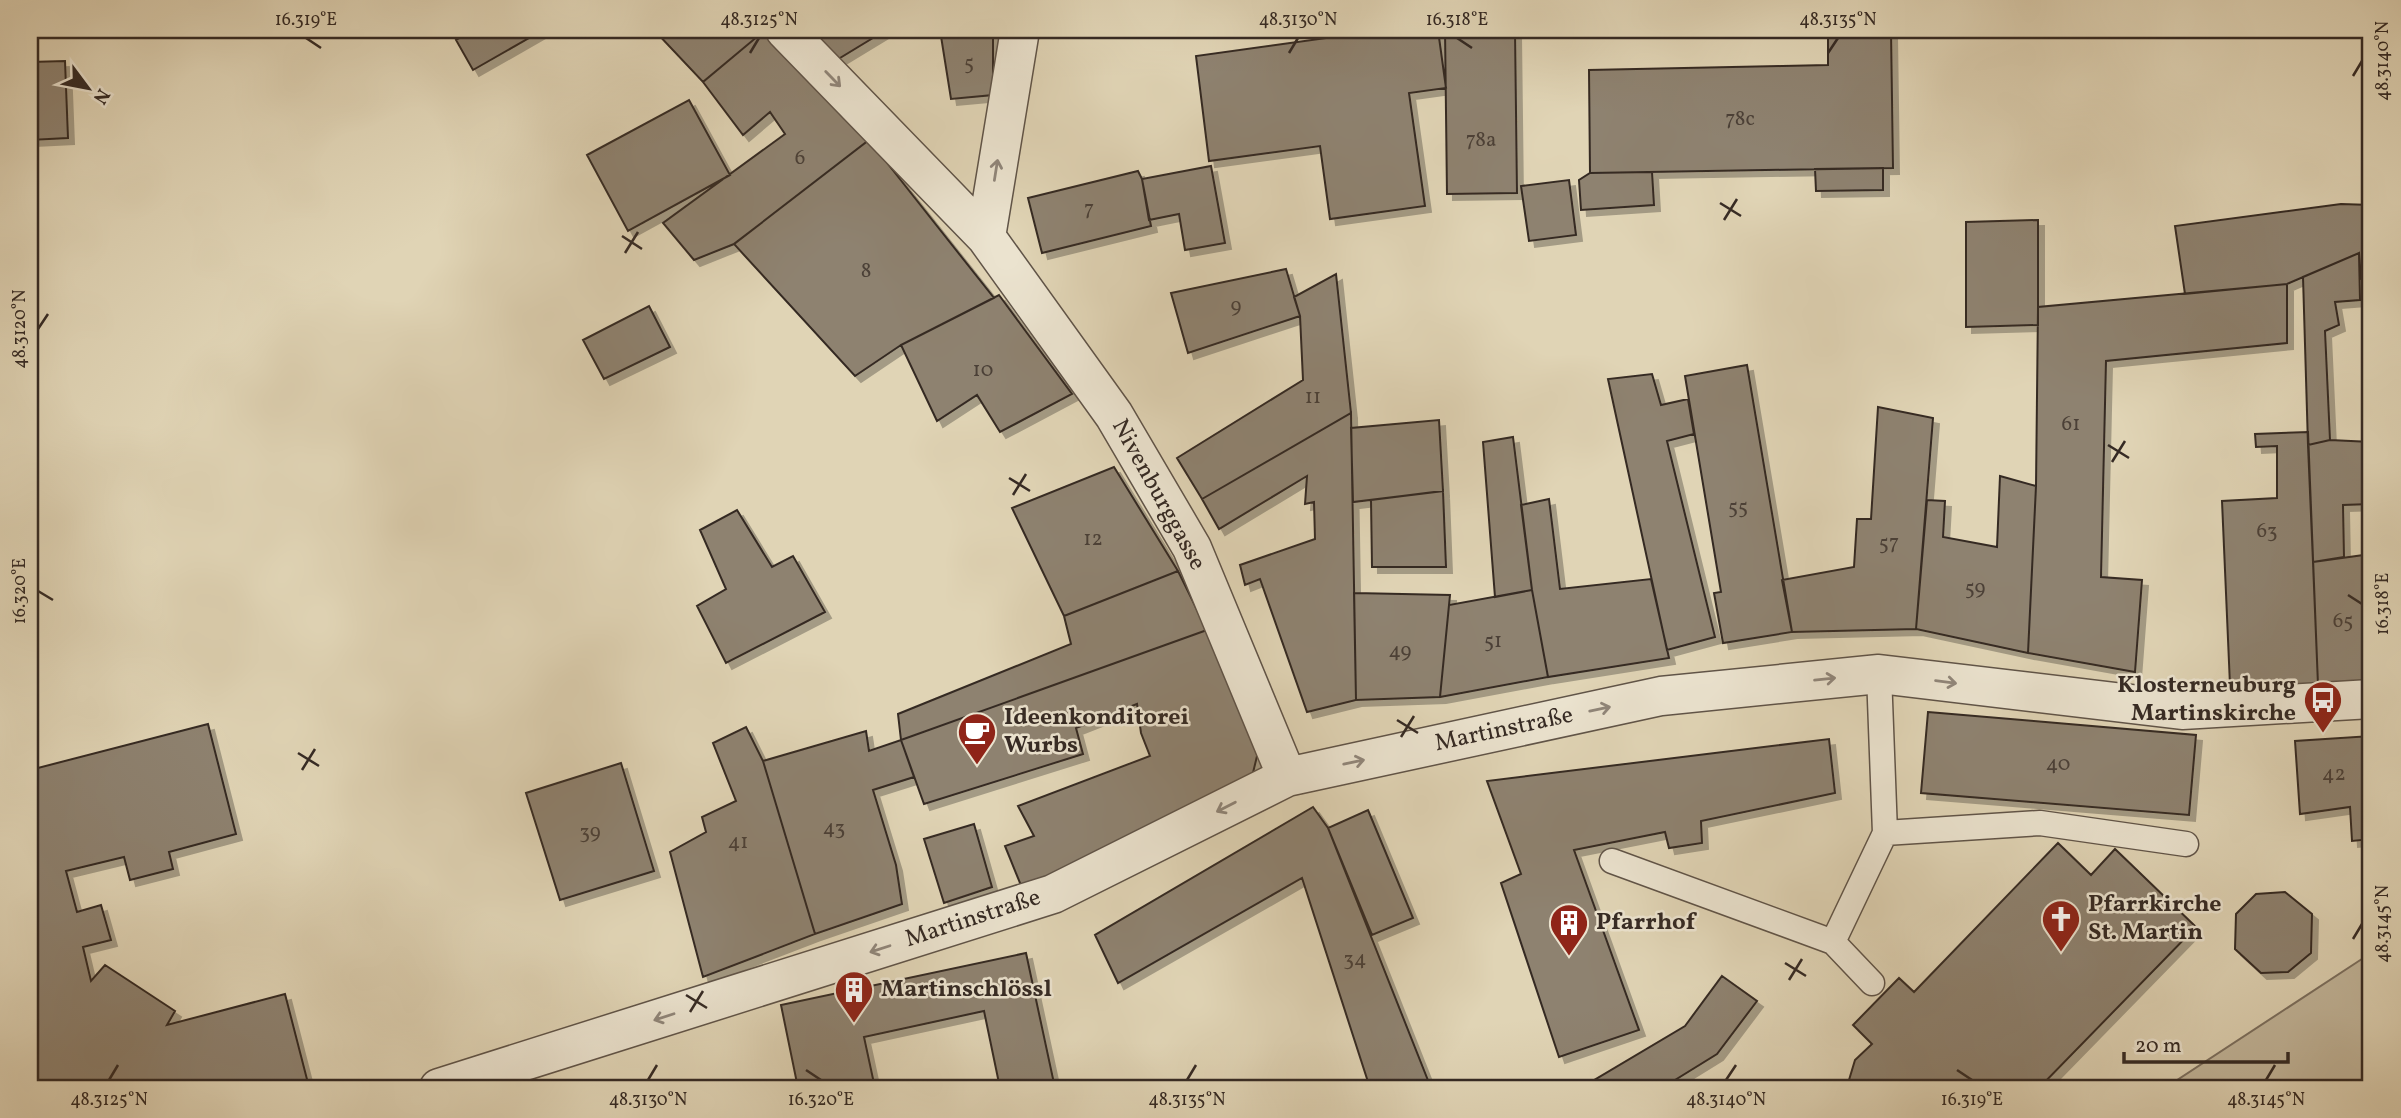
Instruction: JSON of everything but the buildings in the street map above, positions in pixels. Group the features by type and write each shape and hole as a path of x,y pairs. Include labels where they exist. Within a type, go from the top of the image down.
{"street":[{"name":"Nivenburggasse","path":"785,30 986,237 1114,415 1192,548 1287,777"},
{"path":"986,237 1020,30"},
{"name":"Martinstraße","path":"439,1088 1053,894 1287,777 1661,696 1878,674 2182,710 2371,699"}],"lane":[{"path":"1833,942 1885,833 1878,674"},
{"path":"1885,833 2040,823 2186,844"},
{"path":"1612,861 1833,942 1872,983"}],"shaded area":[{"path":"2371,953 2371,1088 2165,1088"}],"place":[{"name":"Klosterneuburg Martinskirche","path":"2323,734"},
{"name":"Ideenkonditorei Wurbs","path":"977,766"},
{"name":"Pfarrkirche St. Martin","path":"2061,953"},
{"name":"Pfarrhof","path":"1569,957"},
{"name":"Martinschlössl","path":"854,1024"}]}
